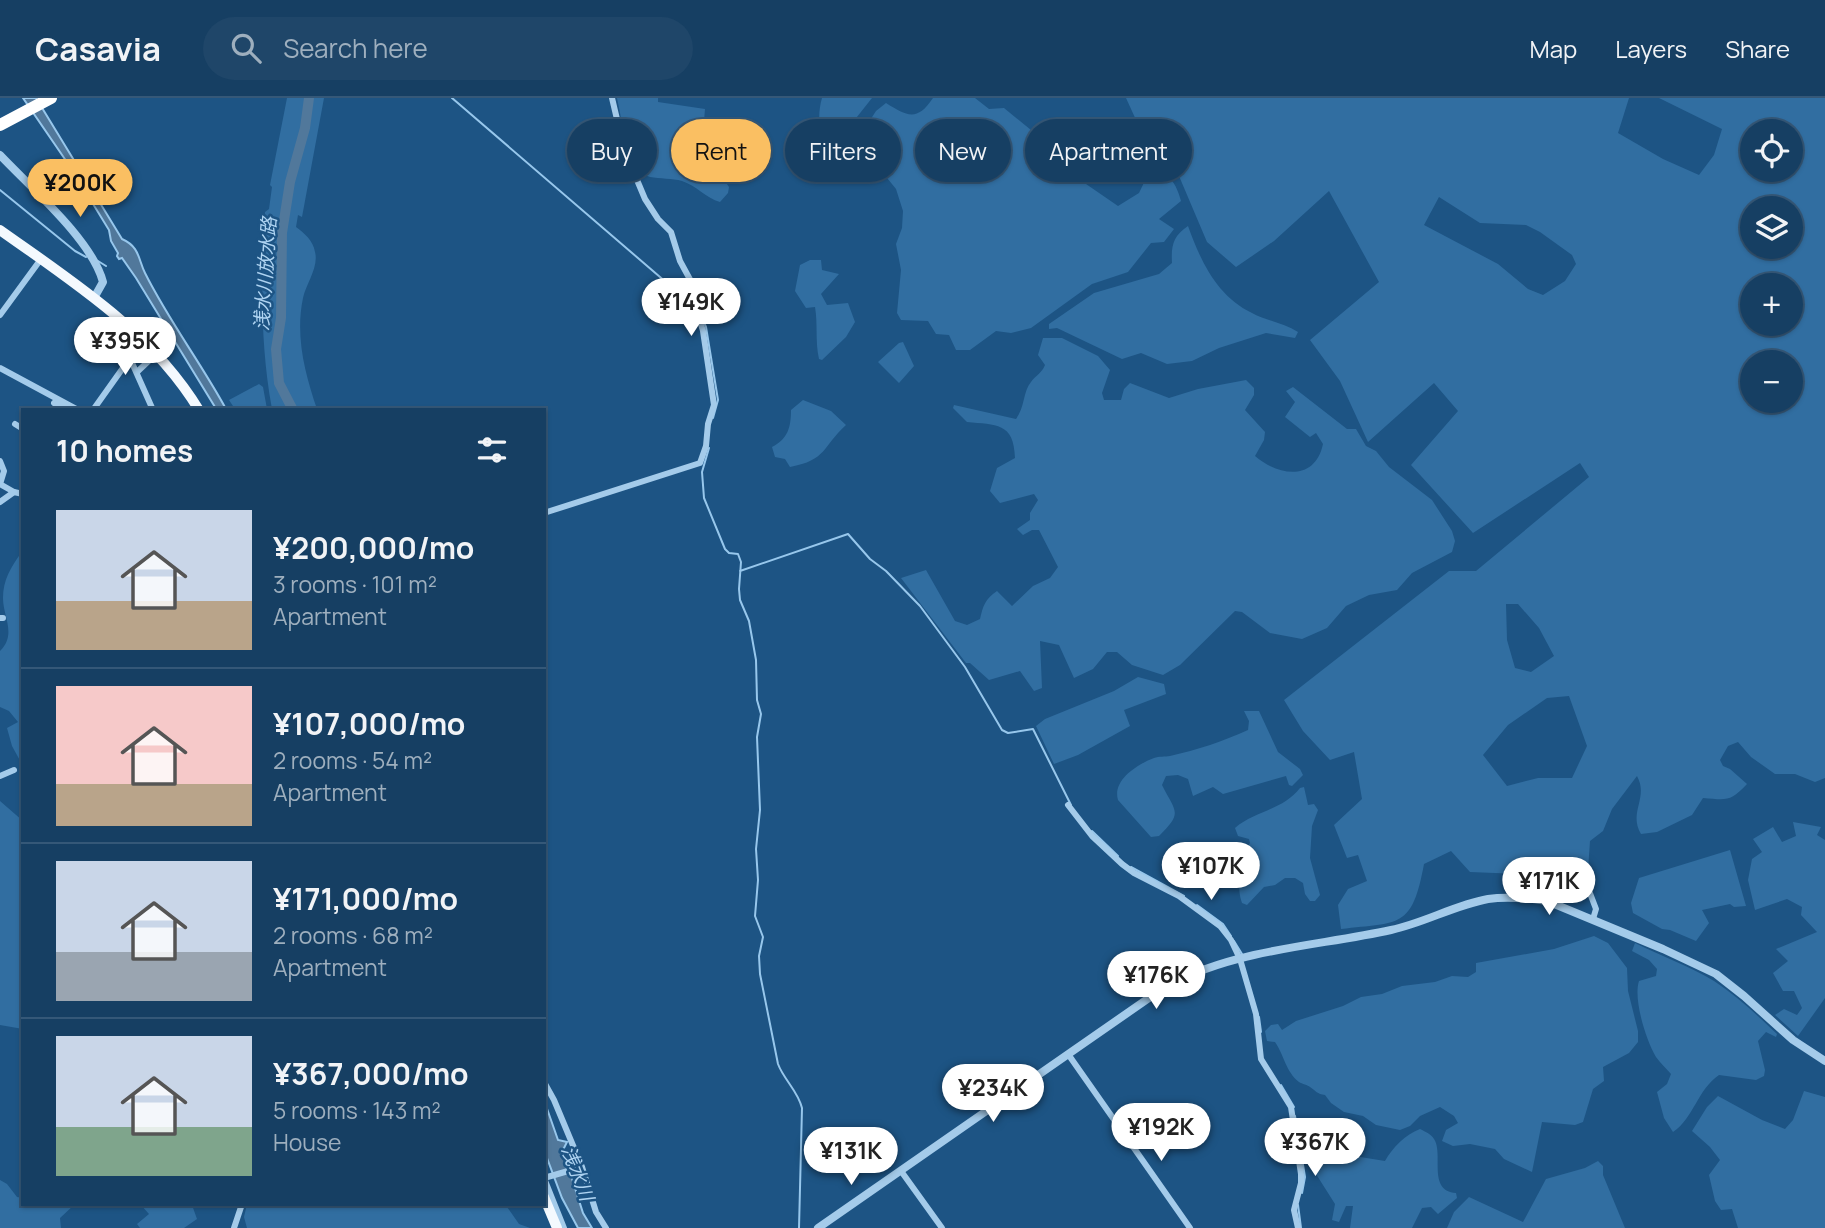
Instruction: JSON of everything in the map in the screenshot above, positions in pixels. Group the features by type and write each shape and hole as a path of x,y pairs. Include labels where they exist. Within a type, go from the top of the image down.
{"highway":[{"path":"5,120 42,98"},
{"path":"5,120 51,98"},
{"path":"0,230 94,298 157,354 198,408"},
{"path":"546,1202 557,1228"}],"street":[{"path":"546,512 700,463 714,405 703,331 696,311 699,302 697,290 680,261 671,232 658,219 645,199 624,149 612,98"},
{"path":"0,155 77,237 92,258 103,282 94,298"},
{"path":"0,315 41,260"},
{"path":"120,336 152,408"},
{"path":"138,372 157,354"},
{"path":"94,408 130,358"},
{"path":"0,368 74,408"},
{"path":"54,403 63,408"},
{"path":"15,424 21,428"},
{"path":"0,461 4,471 0,484 21,494"},
{"path":"0,502 14,492"},
{"path":"0,776 14,770"},
{"path":"1068,805 1093,836 1122,864 1179,896 1224,930 1240,959 1256,1014 1261,1059 1291,1107 1301,1174 1294,1210 1298,1228"},
{"path":"1588,888 1596,909 1593,919"},
{"path":"818,1228 1177,981 1206,968 1240,959 1406,927 1472,903 1501,898 1523,897 1547,901 1716,974 1793,1040 1825,1061"},
{"path":"1069,1054 1190,1228"},
{"path":"546,1086 572,1144 596,1212 606,1228"},
{"path":"564,1228 546,1178 579,1169"},
{"path":"901,1171 942,1228"},
{"path":"234,1228 241,1206"},
{"path":"237,1220 244,1227"}],"shaded area":[{"path":"23,98 36,98 122,239 135,250 154,291 225,408 215,407 136,278 122,258 117,256 109,230"},
{"path":"287,98 324,98 302,217 298,215 296,227 310,240 316,258 303,298 300,326 305,369 317,408 272,408 265,360 262,286 265,212 269,209 270,185"},
{"path":"617,98 658,98 658,102 705,109 704,119 671,119 671,179 657,178 657,119 622,119"},
{"path":"822,98 872,98 855,119 819,119"},
{"path":"933,98 975,98 989,109 1004,108 1025,125 1025,182 1085,182 1118,206 1139,193 1144,182 1173,182 1181,201 1159,219 1174,229 1164,242 1151,243 1128,272 1092,284 1031,328 1011,333 996,331 970,350 956,350 949,335 936,334 928,321 901,320 897,313 901,270 896,244 902,228 903,211 896,189 890,182 901,182 901,119 871,119 886,103 911,114 917,114"},
{"path":"1126,98 1629,98 1618,133 1663,159 1699,175 1714,155 1722,129 1659,98 1825,98 1825,778 1815,782 1795,774 1775,774 1751,757 1738,742 1728,746 1720,760 1723,766 1747,784 1736,794 1723,799 1703,798 1692,815 1657,832 1641,834 1637,819 1641,791 1637,776 1612,809 1603,831 1590,841 1588,870 1568,883 1544,875 1470,872 1451,851 1424,864 1414,901 1400,918 1377,925 1341,929 1338,905 1348,889 1367,881 1358,855 1347,858 1334,825 1362,799 1354,752 1330,760 1303,731 1284,700 1449,571 1476,571 1589,477 1580,463 1473,533 1411,465 1458,411 1434,383 1368,442 1340,381 1310,340 1379,282 1329,191 1274,241 1236,267 1207,242 1182,182 1192,182 1192,119 1136,119","holes":["1439,197 1480,223 1526,225 1572,255 1576,264 1565,281 1543,295 1528,289 1498,264 1424,225","1506,604 1518,604 1539,628 1554,656 1531,672 1515,668 1507,640","1569,696 1587,746 1572,778 1538,778 1507,786 1483,755 1508,725 1547,698"]},
{"path":"684,182 726,182 729,187 728,193 720,202"},
{"path":"1188,226 1205,265 1229,297 1252,313 1298,332 1295,338 1266,333 1219,348 1192,361 1167,364 1141,353 1122,359 1057,328 1049,329 1049,324 1094,293 1159,274 1172,263 1174,242"},
{"path":"810,260 821,260 822,270 839,274 821,294 827,305 848,303 855,322 846,337 822,360 819,359 818,352 815,307 806,308 795,291 800,265"},
{"path":"1043,338 1062,338 1098,356 1110,370 1102,393 1104,400 1121,400 1124,389 1130,383 1169,398 1198,389 1246,380 1254,388 1254,395 1245,410 1265,432 1264,440 1255,456 1274,468 1295,472 1312,465 1323,444 1316,433 1310,437 1285,417 1295,402 1286,391 1293,387 1347,429 1356,429 1366,446 1376,451 1389,467 1432,500 1452,531 1455,541 1452,552 1412,573 1397,590 1369,595 1346,606 1327,628 1302,639 1270,633 1242,612 1235,611 1180,665 1163,675 1132,665 1117,652 1107,652 1093,669 1074,678 1059,645 1040,641 1042,688 1034,691 1020,671 989,680 970,663 966,663 901,578 926,570 955,621 967,625 980,619 985,603 997,591 1012,606 1033,586 1050,578 1058,567 1039,530 1023,535 1017,529 1030,520 1030,513 1038,500 1034,494 1000,503 990,491 997,468 1015,458 1011,438 1007,432 995,425 967,422 953,408 954,405 1016,419 1028,386 1045,365 1038,355"},
{"path":"903,342 914,366 899,383 878,362"},
{"path":"259,384 263,387 267,408 234,408 229,400"},
{"path":"803,400 831,411 846,425 818,456 790,467 785,459 775,457 772,447 785,436 791,410"},
{"path":"21,553 21,762 12,746 7,728 18,722 9,711 0,707 0,651 8,638 3,591"},
{"path":"1138,677 1164,684 1166,694 1124,710 1130,726 1078,755 1054,764 1036,726 1045,719 1114,691"},
{"path":"1244,711 1259,711 1278,752 1300,769 1303,775 1292,786 1286,776 1223,794 1213,787 1193,796 1188,779 1178,775 1166,776 1162,785 1174,807 1174,817 1159,836 1151,837 1118,800 1117,793 1123,780 1141,764 1154,758 1200,748 1248,730 1249,721"},
{"path":"1304,787 1308,805 1314,804 1318,810 1312,826 1310,858 1320,895 1315,901 1310,901 1305,894 1303,883 1295,878 1285,878 1275,885 1264,887 1247,905 1242,903 1239,892 1240,858 1250,843 1249,839 1238,836 1235,828 1277,806"},
{"path":"0,801 21,819 21,1029 0,1025"},
{"path":"1793,822 1821,827 1817,835 1825,840 1825,998 1798,1036 1775,1015 1784,1009 1797,1015 1802,1008 1794,991 1783,991 1773,973 1788,961 1776,949 1817,932 1801,915 1802,907 1787,899 1755,910 1748,880 1752,859 1762,852 1753,839 1773,827 1782,842 1796,836"},
{"path":"1730,850 1746,906 1734,907 1730,904 1702,910 1709,923 1696,941 1662,929 1633,913 1631,903 1639,878"},
{"path":"1594,936 1608,943 1627,968 1628,991 1638,1031 1638,1042 1629,1053 1603,1067 1604,1081 1593,1089 1583,1122 1575,1125 1542,1122 1532,1172 1504,1159 1495,1149 1470,1144 1453,1146 1442,1141 1446,1130 1458,1123 1454,1116 1440,1107 1420,1116 1410,1126 1400,1130 1376,1125 1363,1116 1344,1112 1325,1095 1299,1082 1291,1073 1275,1042 1267,1041 1265,1031 1271,1025 1278,1024 1282,1030 1296,1021 1343,1006 1361,997 1452,976 1468,977 1476,972 1476,963 1554,949"},
{"path":"1635,943 1714,981 1739,999 1777,1034 1776,1037 1766,1032 1758,1041 1764,1076 1756,1080 1719,1075 1705,1088 1686,1119 1673,1132 1664,1118 1657,1092 1667,1084 1671,1074 1652,1050 1638,998 1639,981 1656,976 1657,969 1649,960 1632,951"},
{"path":"1804,1091 1825,1097 1825,1228 1738,1228 1732,1209 1721,1210 1715,1201 1709,1175 1720,1160 1692,1131 1707,1107 1718,1096 1785,1129 1793,1120"},
{"path":"546,1106 558,1140 567,1142 563,1150 583,1213 592,1228 578,1228 562,1198 546,1155"},
{"path":"1420,1129 1434,1139 1438,1153 1439,1179 1447,1191 1456,1193 1457,1198 1438,1214 1431,1207 1422,1208 1412,1228 1350,1228 1353,1206 1346,1206 1339,1222 1332,1220 1335,1204 1316,1174 1316,1167 1323,1160 1325,1150 1339,1134 1342,1135 1348,1155 1385,1161 1400,1142"},
{"path":"1598,1161 1603,1166 1603,1175 1625,1228 1447,1228 1454,1212 1469,1197 1523,1222 1546,1179 1585,1168"},
{"path":"0,1180 21,1198 21,1206 73,1206 60,1218 61,1228 0,1228"},
{"path":"142,1206 192,1206 197,1219 184,1228 140,1228 137,1224 149,1214"},
{"path":"247,1206 506,1206 519,1224 530,1228 247,1228 244,1217"}],"waterway":[{"name":"浅水川放水路","path":"292,408 279,383 276,349 281,318 282,233 290,182 305,128 309,98"},
{"path":"452,98 696,308"},
{"path":"0,190 86,257"},
{"path":"98,261 106,266"},
{"path":"701,315 706,327 718,400 713,418"},
{"path":"709,448 702,472 704,498 725,549 729,553 738,554 741,562 740,600 749,621 756,660 757,700 761,714 757,737 760,810 756,849 758,880 755,916 763,937 759,956 760,974 778,1064 802,1108 799,1228"},
{"path":"740,571 848,534 870,559 886,571 920,606 965,667 1002,730 1008,733 1033,729 1071,805"},
{"path":"1092,831 1118,856"},
{"path":"1131,867 1184,896"},
{"path":"1197,905 1223,924 1231,936"},
{"path":"1234,941 1242,954"},
{"path":"1259,1017 1261,1032"},
{"path":"1281,1085 1294,1107"},
{"path":"1295,1116 1305,1177 1302,1193"},
{"path":"1298,1205 1301,1228"}],"water label":[{"name":"浅水川","path":"578,1173"}]}
